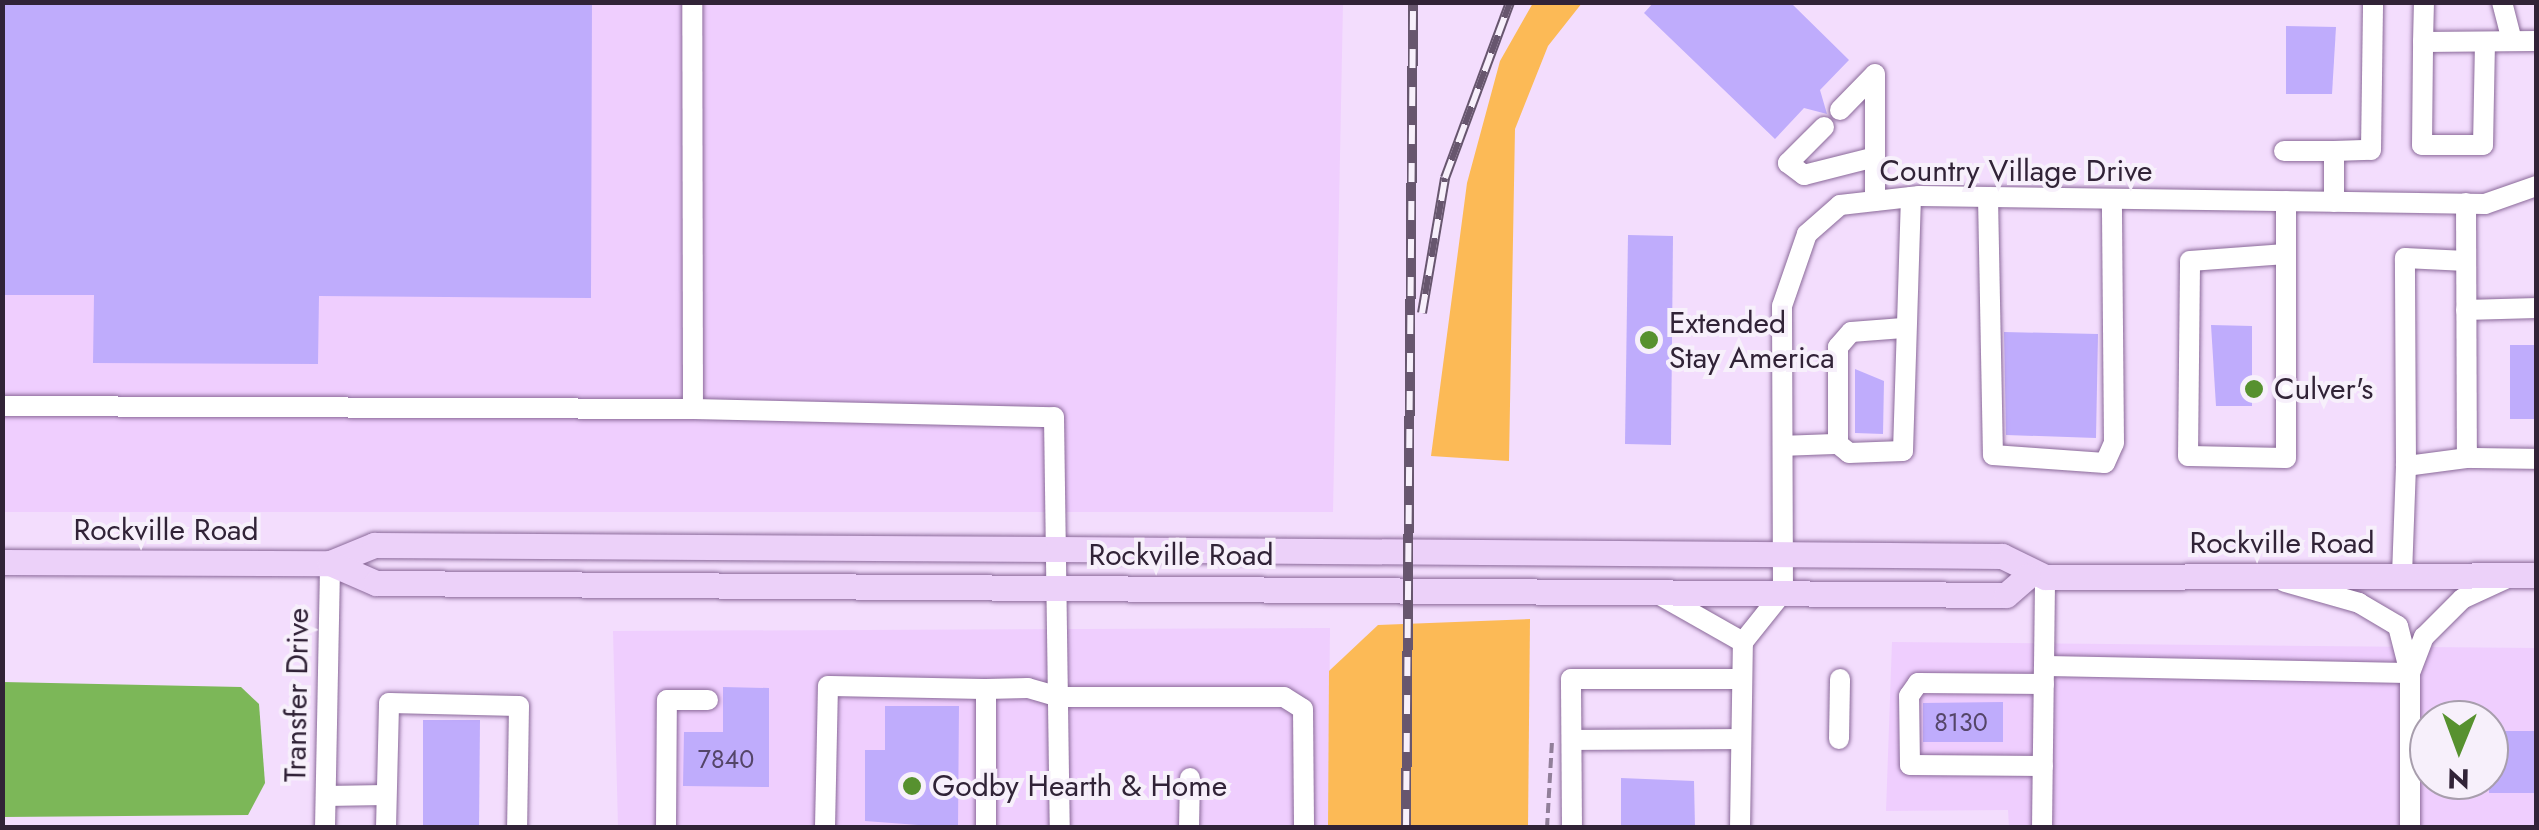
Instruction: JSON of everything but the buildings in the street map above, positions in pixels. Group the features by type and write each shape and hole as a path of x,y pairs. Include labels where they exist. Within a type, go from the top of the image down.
{"main road":[{"name":"Rockville Road","path":"330,563 374,545 1058,548 2002,556 2037,576 2526,575"},
{"name":"Rockville Road","path":"2,562 330,563 376,582 2006,594 2037,576"}],"street":[{"path":"692,2 693,409"},
{"path":"2284,151 2370,150 2373,2"},
{"path":"2424,2 2422,145 2483,145 2485,42"},
{"path":"2502,2 2512,42"},
{"path":"2424,42 2536,42"},
{"path":"1840,110 1875,74 1875,201"},
{"path":"1824,127 1788,163 1804,176 1875,157"},
{"path":"2334,151 2334,202"},
{"name":"Country Village Drive","path":"1783,592 1782,306 1791,263 1840,205 1911,197 2466,204 2536,186"},
{"path":"1783,446 1838,444 1879,456 1903,451 1903,328 1911,197"},
{"path":"1988,197 1990,444 2002,461 2105,463 2112,454 2112,199"},
{"path":"2286,201 2286,254 2286,458 2188,456 2190,262 2286,254"},
{"path":"2466,204 2468,458"},
{"path":"2402,575 2405,258 2466,261"},
{"path":"2466,310 2536,308"},
{"path":"1838,444 1838,348 1851,332 1903,328"},
{"path":"2,406 693,409 1054,417 1060,586 1060,828"},
{"path":"2406,466 2468,458 2536,459"},
{"name":"Transfer Drive","path":"325,828 330,563"},
{"path":"2410,673 2424,637 2462,599 2526,575"},
{"path":"2037,576 2044,675 2042,828"},
{"path":"2264,576 2360,603 2398,626 2410,673 2410,828"},
{"path":"1650,591 1742,642"},
{"path":"1740,828 1742,642 1783,592"},
{"path":"2043,766 1910,765 1909,696 1918,684 2044,675 2410,673"},
{"path":"1572,828 1571,679 1740,679"},
{"path":"1839,738 1840,679"},
{"path":"825,828 828,686 986,689 1060,697 1284,696 1304,709 1304,828"},
{"path":"986,689 986,828"},
{"path":"666,828 667,700 708,700"},
{"path":"386,828 388,703 519,706 516,828"},
{"path":"1572,740 1739,740"},
{"path":"1189,828 1190,778"},
{"path":"326,796 386,795"}],"shaded area":[{"path":"3,3 1343,3 1333,512 3,512"},
{"path":"1533,3 1582,3 1548,46 1515,129 1509,461 1431,456 1467,183 1500,61"},
{"path":"1530,619 1528,827 1328,827 1329,671 1378,625"},
{"path":"1330,628 1328,827 618,827 613,631"},
{"path":"1892,642 2536,648 2536,827 2009,828 2008,810 1886,811"},
{"path":"3,682 241,687 259,704 265,783 248,815 3,817"}],"railway":[{"path":"1406,828 1413,2"},
{"path":"1422,313 1445,178 1510,2"}],"place":[{"name":"Extended Stay America","path":"1649,340"},
{"name":"Culver's","path":"2254,389"},
{"name":"Godby Hearth & Home","path":"912,786"}]}
